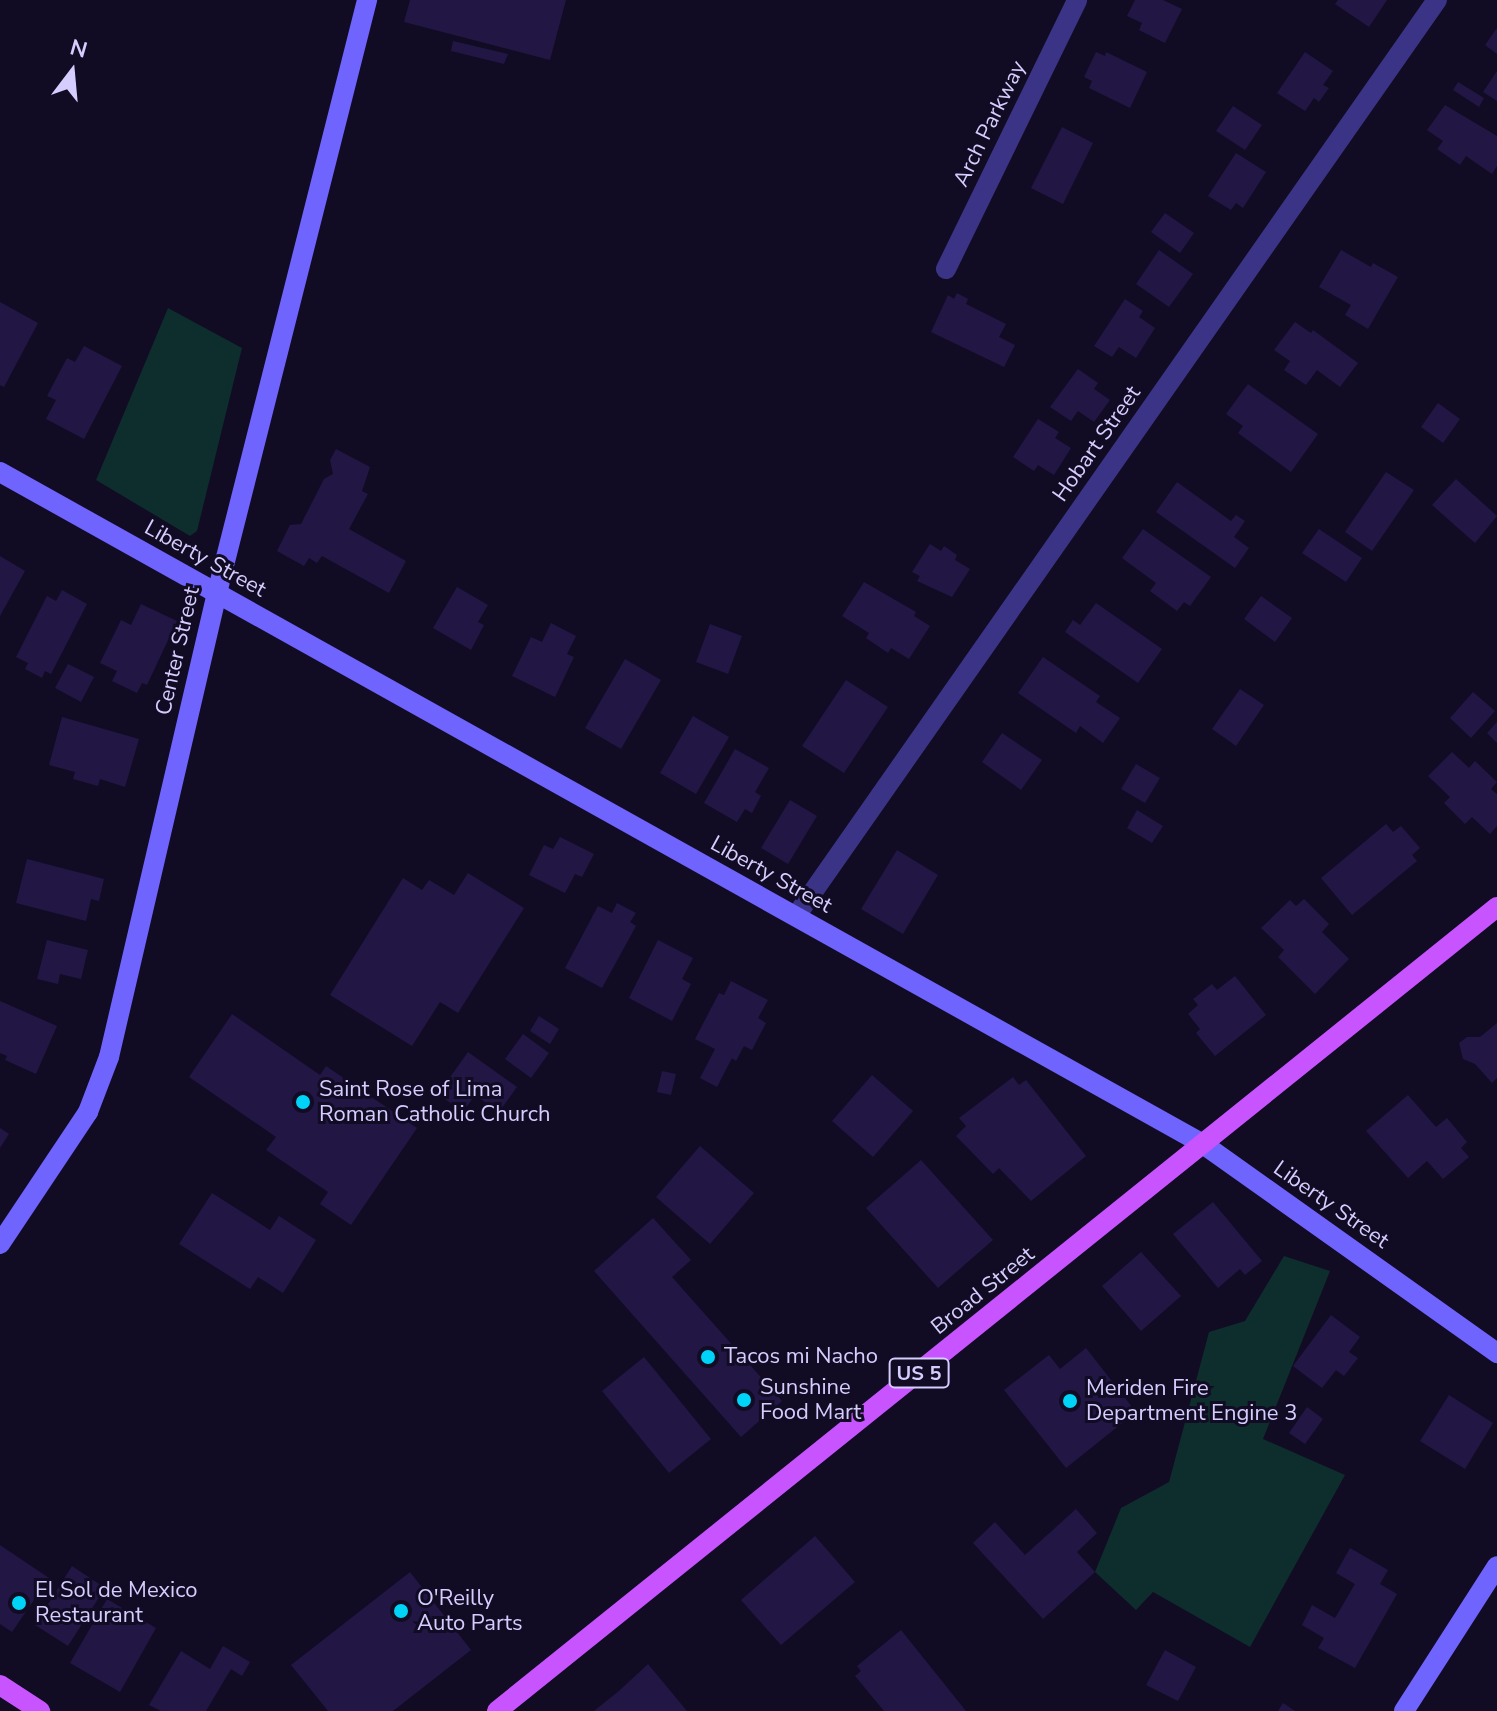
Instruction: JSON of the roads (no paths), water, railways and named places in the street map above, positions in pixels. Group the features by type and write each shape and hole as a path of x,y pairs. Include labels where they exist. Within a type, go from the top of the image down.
{"main road":[{"name":"Center Street","path":"0,1244 88,1112 99,1086 217,593 367,0"},
{"name":"Liberty Street","path":"0,472 1203,1144 1497,1353"},
{"name":"Broad Street","path":"497,1711 513,1703 1497,907"},
{"path":"1404,1711 1497,1566"},
{"path":"0,1685 40,1711"}],"street":[{"name":"Arch Parkway","path":"946,269 1077,0"},
{"name":"Hobart Street","path":"796,916 1437,0"}],"place":[{"name":"Saint Rose of Lima Roman Catholic Church","path":"303,1102"},
{"name":"Tacos mi Nacho","path":"708,1357"},
{"name":"Sunshine Food Mart","path":"744,1400"},
{"name":"Meriden Fire Department Engine 3","path":"1070,1401"},
{"name":"El Sol de Mexico Restaurant","path":"19,1603"},
{"name":"O'Reilly Auto Parts","path":"401,1611"}]}
